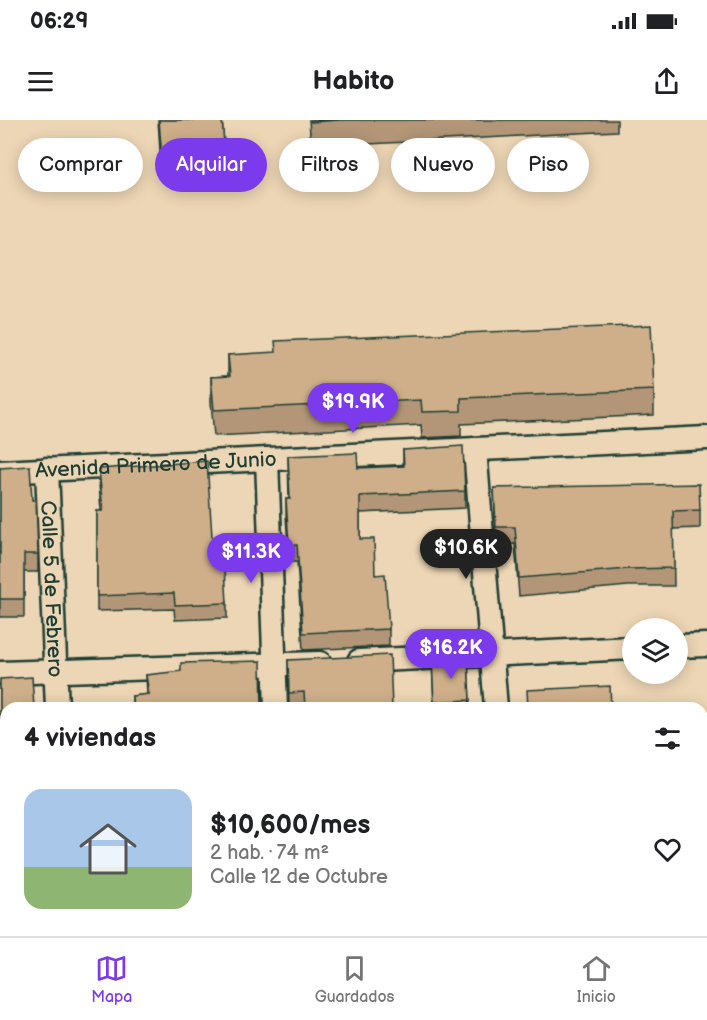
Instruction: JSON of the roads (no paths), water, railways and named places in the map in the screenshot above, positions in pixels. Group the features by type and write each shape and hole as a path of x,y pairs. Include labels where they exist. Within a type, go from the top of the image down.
{"street":[{"name":"Avenida Primero de Junio","path":"0,471 707,438"},
{"path":"475,449 496,702"},
{"path":"267,459 276,702"},
{"name":"Calle 5 de Febrero","path":"47,469 57,702"},
{"path":"688,646 707,645"},
{"path":"0,673 274,665 622,648"}]}
